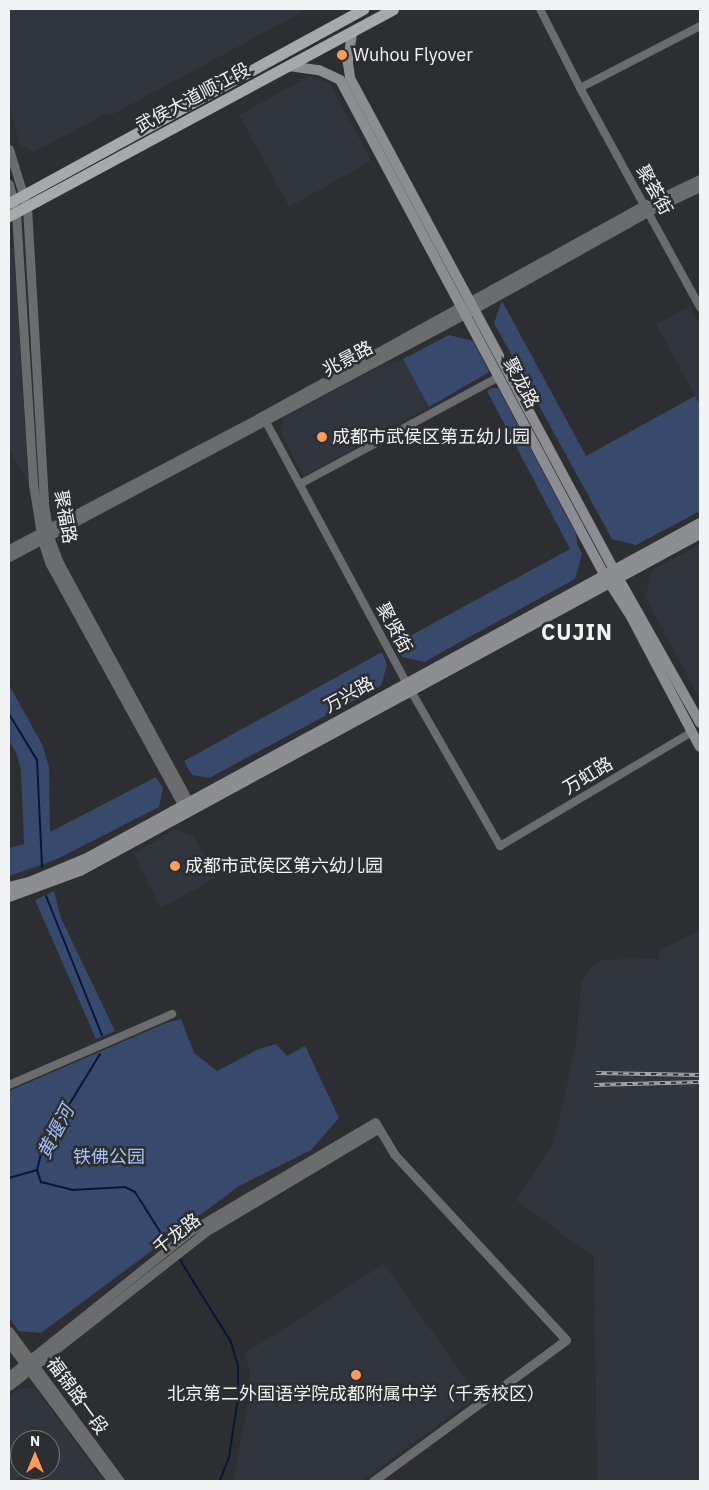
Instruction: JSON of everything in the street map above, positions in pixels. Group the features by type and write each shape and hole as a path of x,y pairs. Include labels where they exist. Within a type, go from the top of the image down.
{"main road":[{"name":"武侯大道顺江段","path":"15,199 364,9"},
{"name":"武侯大道顺江段","path":"12,215 352,33 392,9"},
{"name":"聚龙路","path":"352,33 348,63 350,78 468,308 612,577 700,747"},
{"name":"聚龙路","path":"289,66 319,70 340,80 468,308 499,377 612,577 700,724"},
{"path":"84,162 91,172"},
{"name":"万兴路","path":"9,888 89,857 188,808 612,577 700,523"},
{"path":"612,577 700,534"},
{"path":"9,897 80,871 188,808"}],"street":[{"name":"聚荟街","path":"540,9 580,88 700,307"},
{"path":"580,88 700,26"},
{"path":"9,149 15,199 12,215 33,484 45,535"},
{"name":"兆景路","path":"9,549 45,535 266,422 700,179"},
{"path":"9,184 15,199"},
{"name":"兆景路","path":"647,208 700,187"},
{"name":"聚福路","path":"15,199 27,207 45,535 188,808"},
{"name":"兆景路","path":"9,557 45,535 262,416 468,308"},
{"path":"300,484 499,377"},
{"name":"聚贤街","path":"266,422 409,687 500,846"},
{"name":"万虹路","path":"500,846 692,732"},
{"path":"9,1085 172,1014"},
{"name":"千龙路","path":"9,1376 29,1365 207,1231 377,1125 394,1154 566,1340 373,1481"},
{"name":"福锦路一段","path":"9,1331 29,1365 112,1481"},
{"name":"福锦路一段","path":"9,1343 29,1365 120,1481"},
{"name":"千龙路","path":"9,1386 29,1365"}],"shaded area":[{"path":"9,9 308,9 113,114 106,114 34,152 20,145 9,104"},
{"path":"309,76 330,83 371,161 289,207 239,115"},
{"path":"9,246 14,249 28,482 9,449"},
{"path":"690,306 700,326 700,405 656,324"},
{"path":"403,359 429,407 304,476 280,431 284,417 383,365"},
{"path":"700,544 700,699 645,597 652,570"},
{"name":"成都市武侯区第六幼儿园","path":"175,829 194,837 216,878 161,908 134,854"},
{"path":"700,930 700,1481 597,1481 594,1257 516,1200 554,1141 576,1045 581,983 589,970 602,960 648,958 658,960 661,950"},
{"name":"北京第二外国语学院成都附属中学（千秀校区）","path":"384,1264 478,1396 362,1481 233,1481 250,1383 249,1368 244,1354"},
{"path":"19,1388 35,1388 104,1481 49,1481 60,1480 60,1430 10,1430 10,1480 16,1480 9,1481 9,1396"}],"green space":[{"path":"502,301 586,456 695,396 700,405 700,511 636,545 612,539 494,323"},
{"path":"449,335 473,341 489,372 429,407 403,359"},
{"path":"498,388 576,534 577,543 582,554 575,579 424,662 402,657 395,644 570,549 487,391"},
{"path":"382,652 387,665 381,686 209,778 192,775 184,761"},
{"path":"9,685 42,744 49,767 50,832 156,777 163,788 159,807 55,860 9,876 9,848 24,844 21,770 17,755 9,740"},
{"path":"54,891 61,918 115,1031 96,1039 35,900"},
{"name":"铁佛公园","path":"181,1019 194,1053 217,1071 259,1049 276,1044 287,1056 305,1046 339,1118 311,1150 239,1186 41,1333 19,1331 9,1318 9,1091 166,1023"}],"waterway":[{"name":"黄堰河","path":"9,714 37,760 42,867"},
{"name":"黄堰河","path":"46,896 102,1035"},
{"name":"黄堰河","path":"100,1054 42,1149 37,1170 41,1182 72,1190 125,1187 135,1192 166,1241"},
{"path":"9,1178 37,1170"},
{"name":"黄堰河","path":"180,1260 231,1342 238,1366 238,1398 229,1457 220,1481"}],"railway":[{"path":"596,1073 700,1075"},
{"path":"594,1085 700,1082"}],"place":[{"name":"Wuhou Flyover","path":"342,55"},
{"name":"成都市武侯区第五幼儿园","path":"322,437"},
{"name":"成都市武侯区第六幼儿园","path":"175,866"},
{"name":"北京第二外国语学院成都附属中学（千秀校区）","path":"356,1375"}],"district":[{"name":"CUJIN","path":"577,632"}]}
